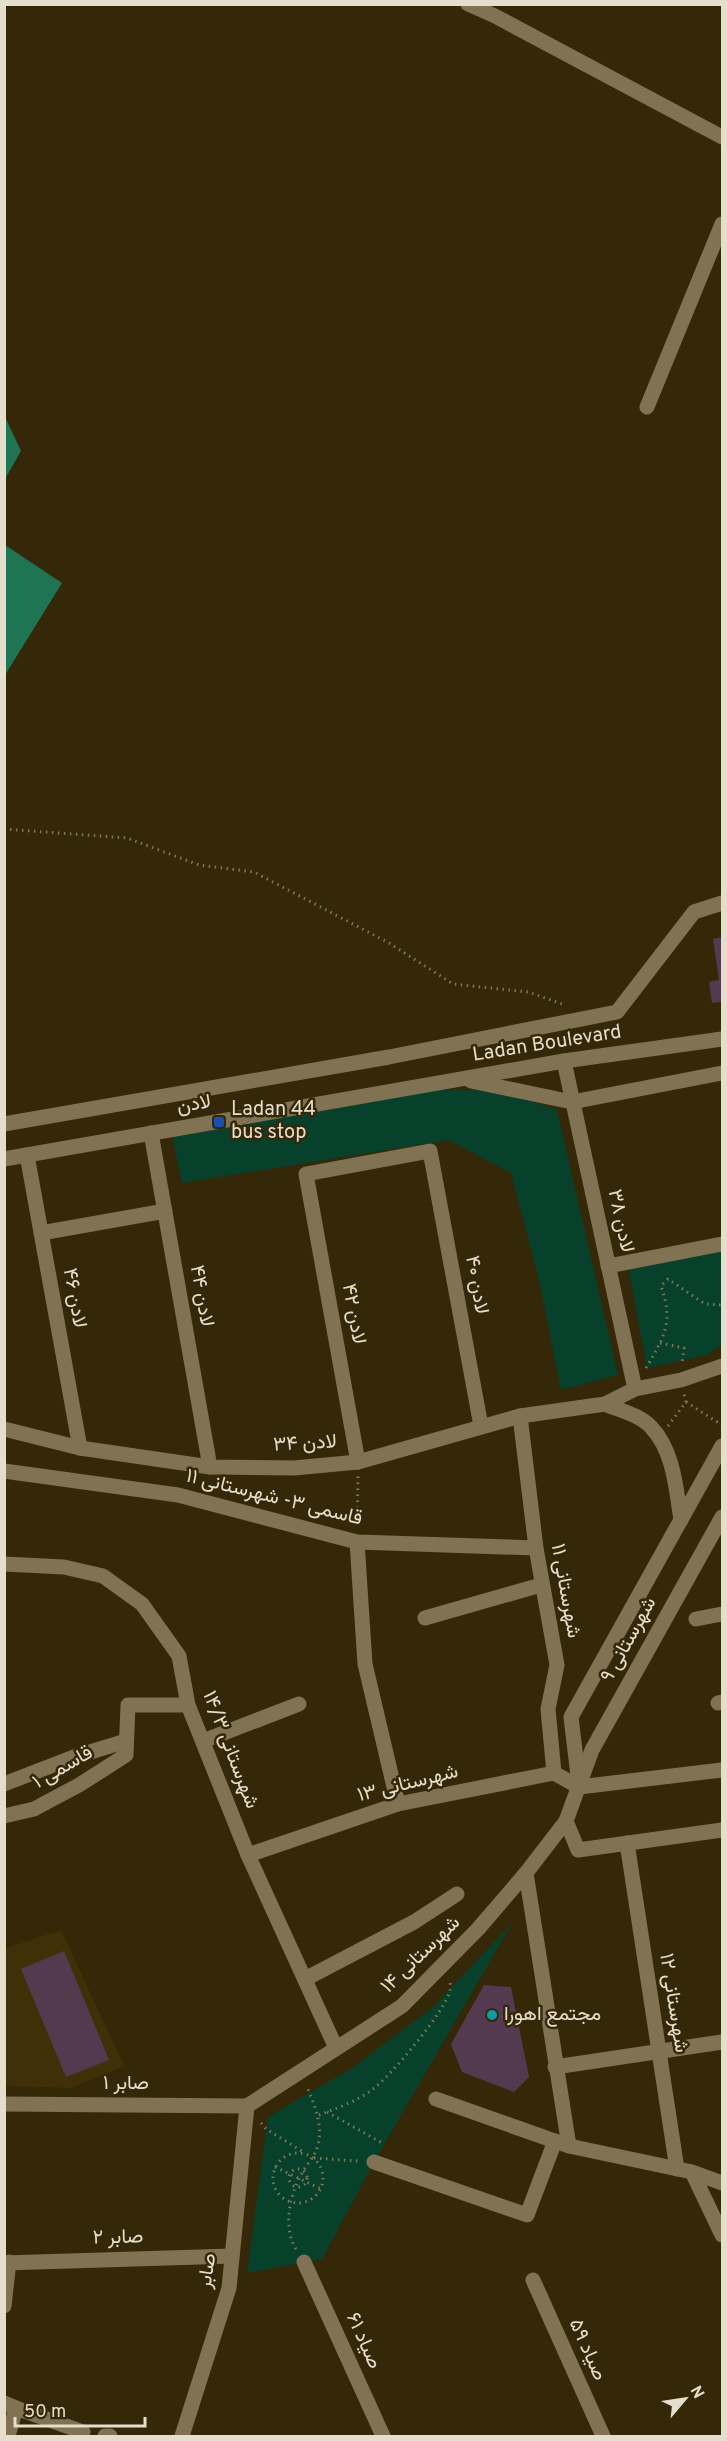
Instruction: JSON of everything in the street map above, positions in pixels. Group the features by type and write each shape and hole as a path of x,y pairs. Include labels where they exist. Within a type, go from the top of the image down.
{"street":[{"path":"468,4 495,16 723,137"},
{"path":"647,407 723,224"},
{"path":"4,1124 389,1057 618,1012 694,912 723,903"},
{"name":"Ladan Boulevard","path":"463,1079 564,1061 723,1039"},
{"name":"لادن ۳۸","path":"564,1061 635,1389"},
{"name":"Ladan Boulevard","path":"463,1079 572,1102 723,1073"},
{"name":"لادن","path":"4,1159 463,1079"},
{"name":"لادن ۴۴","path":"151,1133 210,1467"},
{"name":"لادن ۴۰","path":"306,1174 430,1151 481,1426"},
{"name":"لادن ۴۶","path":"27,1155 80,1448"},
{"name":"لادن ۴۲","path":"306,1174 358,1462"},
{"path":"41,1233 165,1211"},
{"path":"608,1266 723,1244"},
{"path":"605,1404 635,1389 681,1380 723,1366"},
{"path":"605,1404 650,1425 658,1437 673,1468 681,1520"},
{"name":"لادن ۳۴","path":"4,1429 80,1448 210,1467 294,1468 358,1462 520,1416 605,1404"},
{"name":"شهرستانی ۱۱","path":"520,1416 541,1585 557,1665 548,1709 554,1773"},
{"path":"579,1787 571,1717 723,1446"},
{"name":"قاسمی ۳- شهرستانی ۱۱","path":"4,1471 178,1495 357,1542 536,1548"},
{"name":"شهرستانی ۹","path":"566,1821 592,1750 723,1517"},
{"path":"357,1542 365,1664 398,1804"},
{"name":"شهرستانی ۱۴/۳","path":"4,1564 64,1567 103,1576 142,1604 178,1656 188,1705 248,1855 336,2048"},
{"path":"424,1618 541,1585"},
{"path":"696,1619 723,1614"},
{"path":"203,1741 299,1704"},
{"path":"4,1784 74,1757 126,1741 128,1705 188,1705"},
{"name":"قاسمی ۱","path":"4,1816 34,1809 79,1785 126,1755 126,1741"},
{"path":"554,1773 579,1787 723,1770"},
{"name":"شهرستانی ۱۳","path":"248,1855 398,1804 554,1773"},
{"path":"566,1821 578,1850 723,1830"},
{"name":"شهرستانی ۱۴","path":"247,2106 402,2006 526,1874 566,1821"},
{"name":"شهرستانی ۱۲","path":"627,1843 659,2052 685,2171 723,2235"},
{"path":"374,2162 527,2215 562,2144 555,2067 526,1874"},
{"path":"305,1979 414,1922 457,1894"},
{"path":"555,2067 723,2042"},
{"path":"436,2099 562,2144 685,2171 723,2183"},
{"name":"صابر ۱","path":"4,2104 247,2106"},
{"name":"صابر","path":"182,2436 229,2288 247,2106"},
{"name":"صابر ۲","path":"7,2262 232,2256"},
{"path":"4,2306 7,2262"},
{"name":"صیاد ۶۱","path":"304,2262 383,2436"},
{"name":"صیاد ۵۹","path":"533,2280 603,2436"},
{"path":"8,2436 10,2405 83,2432"}],"path":[{"path":"4,829 127,838 199,865 254,872 389,943 453,984 528,992 574,1008"},
{"path":"635,1389 660,1343 667,1321 668,1305 661,1286 668,1279 705,1304 723,1305"},
{"path":"686,1402 723,1425"},
{"path":"357,1542 358,1462"},
{"path":"319,2115 374,2089 419,2040 444,2005 451,1990 447,1960"},
{"path":"300,2072 319,2115 318,2144 313,2158 303,2170 296,2187 287,2222 293,2243 304,2262"},
{"path":"247,2106 266,2129 313,2158 320,2167 323,2178 321,2189 314,2198 304,2203 292,2203 282,2198 275,2189 272,2178 275,2167 282,2158 292,2153 303,2153 313,2158 374,2162"},
{"path":"327,2112 384,2144"},
{"path":"275,2167 321,2189"},
{"path":"289,2174 295,2169 303,2170"},
{"path":"303,2170 306,2174 306,2182"},
{"path":"289,2174 289,2182 296,2187 306,2182"}],"shaded area":[{"path":"61,1930 124,2066 71,2088 5,2086 4,1949"}],"green space":[{"path":"5,417 21,451 5,479"},
{"path":"5,545 62,583 5,675"},
{"path":"428,1089 502,1091 557,1110 618,1375 561,1390 539,1280 511,1173 449,1140 182,1183 172,1135"},
{"path":"722,1249 722,1345 706,1355 647,1368 628,1265"},
{"path":"512,1923 374,2162 322,2259 247,2273 268,2117 352,2068 433,2007"}],"building":[{"path":"722,937 722,1002 712,1003 709,982 719,980 713,939"},
{"path":"64,1951 109,2060 66,2077 21,1969"},
{"name":"مجتمع اهورا","path":"484,1985 511,1987 529,2077 514,2092 462,2072 451,2044"}],"place":[{"name":"Ladan 44 bus stop","path":"219,1122"},
{"name":"مجتمع اهورا","path":"492,2015"}]}
